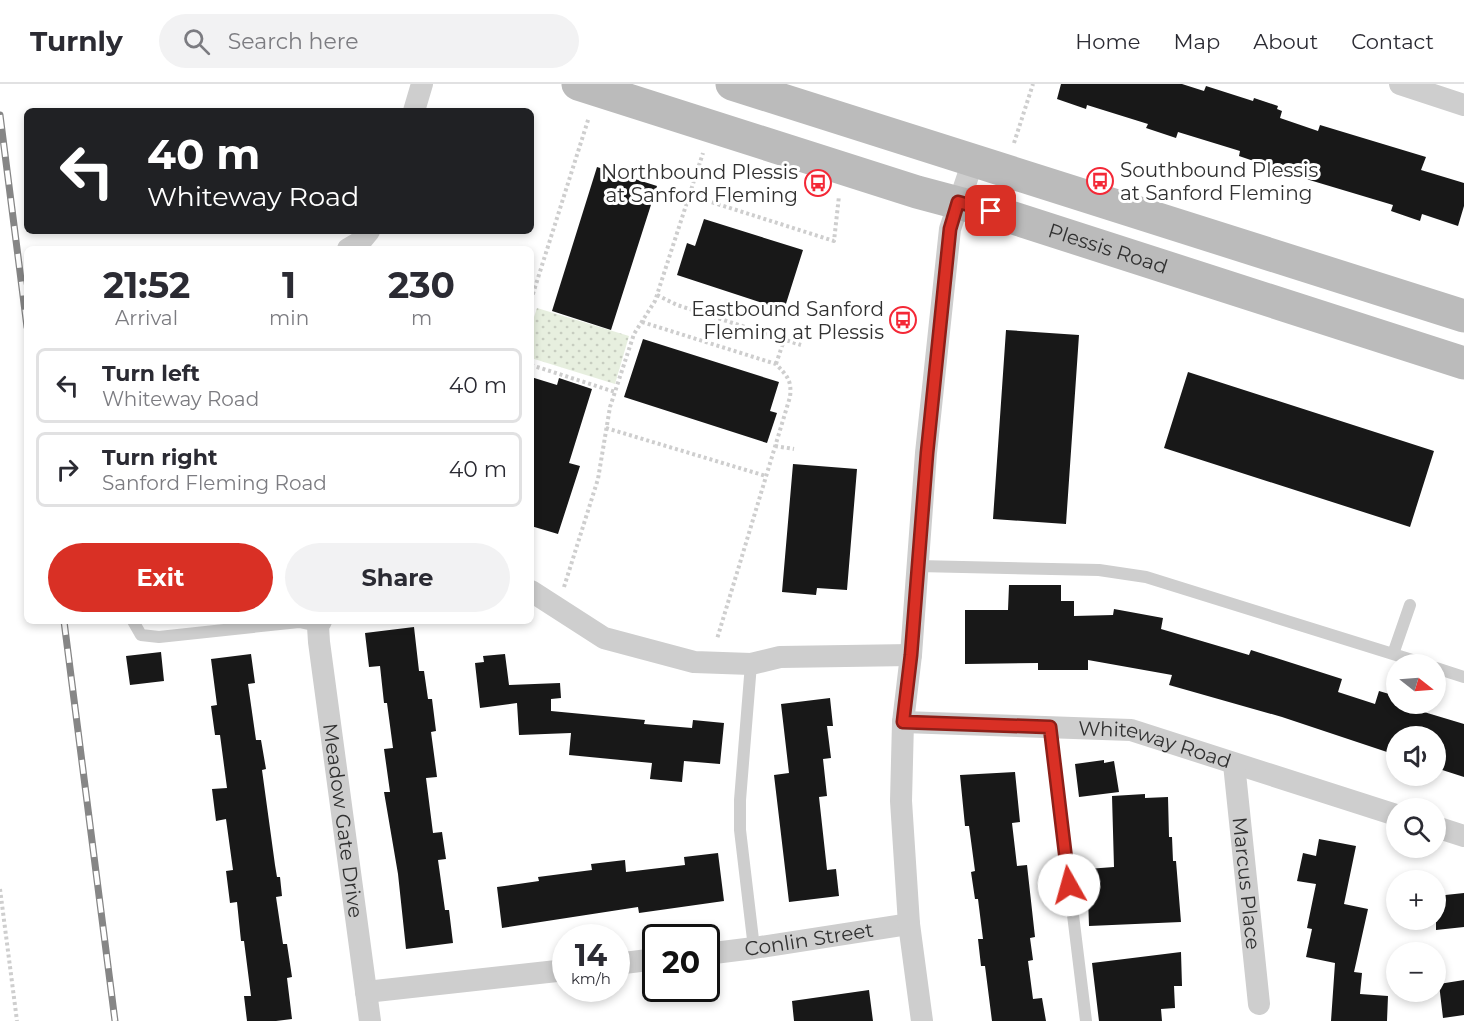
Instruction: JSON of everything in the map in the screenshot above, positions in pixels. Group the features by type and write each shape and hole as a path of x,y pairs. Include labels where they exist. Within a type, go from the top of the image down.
{"main road":[{"name":"Plessis Road","path":"578,84 1464,363"},
{"path":"732,84 1464,316"}],"street":[{"path":"415,108 422,84"},
{"path":"1400,84 1464,105"},
{"path":"922,1021 909,924 901,801 903,722 948,241 958,202 974,161"},
{"path":"353,246 367,234"},
{"path":"534,593 604,639 694,662 751,664 780,657 911,655"},
{"name":"Meadow Gate Drive","path":"320,624 319,642 370,1021"},
{"name":"Whiteway Road","path":"903,722 1131,730 1386,812"},
{"name":"Marcus Place","path":"1234,764 1259,1004"},
{"path":"1446,830 1464,836"},
{"name":"Conlin Street","path":"720,952 909,924"},
{"path":"366,992 552,972"}],"lane":[{"path":"918,566 1099,570 1146,577 1393,654 1410,605"},
{"path":"135,624 141,635 159,638 282,624"},
{"path":"751,664 740,800 740,830 754,948"},
{"path":"1446,671 1464,677"},
{"path":"1050,727 1086,1021"}],"path":[{"path":"1013,147 1033,84"},
{"path":"534,291 589,117"},
{"path":"557,608 598,479 609,407 634,334 657,295 703,153"},
{"path":"689,195 834,241 839,196"},
{"path":"657,295 676,305 801,345"},
{"path":"642,322 776,364 786,375 791,386 710,663"},
{"path":"776,364 784,340"},
{"path":"534,366 615,392"},
{"path":"606,428 766,476"},
{"path":"775,446 794,448"},
{"path":"0,889 17,1021"}],"green space":[{"path":"537,308 629,336 615,384 534,359 534,317"}],"building":[{"path":"1061,84 1182,84 1204,91 1206,86 1253,101 1254,98 1278,106 1277,109 1282,111 1280,118 1318,131 1320,125 1426,157 1421,170 1464,183 1464,206 1458,226 1422,214 1420,221 1391,211 1393,205 1286,173 1239,156 1240,151 1178,132 1176,138 1146,128 1148,124 1087,105 1086,109 1057,99"},
{"path":"597,167 657,186 611,330 552,311"},
{"path":"704,219 803,250 784,310 677,275 687,243 695,246"},
{"path":"1006,330 1079,335 1066,524 993,519"},
{"path":"643,339 779,382 770,411 777,413 767,443 624,397"},
{"path":"1188,372 1434,451 1410,527 1164,448"},
{"path":"534,378 557,385 559,378 592,389 569,463 580,466 558,534 534,527"},
{"path":"793,464 857,469 847,590 817,588 816,595 782,592"},
{"path":"1009,585 1061,585 1061,601 1074,601 1074,616 1113,615 1114,609 1163,618 1161,629 1249,655 1251,650 1342,679 1338,692 1375,704 1379,691 1386,693 1386,714 1431,714 1464,724 1464,777 1446,771 1446,726 1386,726 1386,752 1282,717 1169,685 1172,675 1088,660 1088,670 1038,670 1038,663 965,664 965,610 1008,610"},
{"path":"414,627 419,671 424,671 428,699 432,699 436,731 431,732 437,777 426,778 433,833 442,832 446,859 438,860 445,910 449,910 453,943 406,949 398,874 384,792 390,792 384,749 393,748 387,703 384,703 380,666 369,667 365,633"},
{"path":"161,652 164,681 130,685 126,656"},
{"path":"251,654 255,683 248,684 256,740 261,740 266,769 262,770 275,865 277,877 280,877 282,896 276,897 283,944 287,944 292,977 287,978 292,1019 276,1021 247,1021 244,996 251,996 237,902 230,903 226,871 233,870 226,819 216,821 212,789 227,788 220,735 215,735 211,706 217,705 211,659"},
{"path":"505,654 509,685 560,683 561,698 551,699 551,711 645,720 644,724 692,728 693,720 724,723 720,764 684,761 682,782 650,779 652,763 569,755 571,733 519,735 517,703 480,708 475,663 484,662 483,656"},
{"path":"830,698 833,726 827,726 831,758 823,759 827,796 819,797 827,870 836,869 839,896 789,902 774,775 789,773 781,704"},
{"path":"1104,760 1104,763 1114,761 1119,792 1079,797 1075,764"},
{"path":"1015,772 1020,822 1012,823 1017,866 1027,865 1035,937 1030,938 1033,960 1028,961 1033,999 1042,998 1046,1021 992,1021 985,966 981,966 978,939 983,939 978,899 975,899 971,872 975,871 969,826 965,826 960,775"},
{"path":"1145,794 1145,798 1168,797 1169,837 1172,837 1173,861 1176,861 1181,922 1089,926 1087,869 1114,867 1112,796"},
{"path":"1319,839 1356,846 1344,904 1368,909 1354,972 1362,973 1360,994 1386,996 1387,1021 1331,1021 1335,963 1306,957 1312,929 1307,928 1316,884 1297,881 1303,853 1316,856"},
{"path":"718,853 724,901 639,913 638,907 502,928 497,887 539,881 538,877 592,870 591,864 625,860 626,872 685,865 684,857"},
{"path":"1464,893 1464,927 1446,929 1446,895"},
{"path":"1181,952 1182,986 1174,986 1175,1008 1161,1009 1162,1021 1099,1021 1092,963"},
{"path":"1464,980 1464,1015 1443,1018 1441,1002 1446,1002 1446,983"},
{"path":"869,990 873,1021 794,1021 792,1001"}],"railway":[{"path":"0,115 24,303"},
{"path":"64,624 115,1021"}],"place":[{"name":"Southbound Plessis at Sanford Fleming","path":"1100,181"},
{"name":"Northbound Plessis at Sanford Fleming","path":"818,183"},
{"name":"Eastbound Sanford Fleming at Plessis","path":"903,320"}],"route":[{"path":"991,211 958,202 950,229 903,722 1050,727 1069,885"}]}
